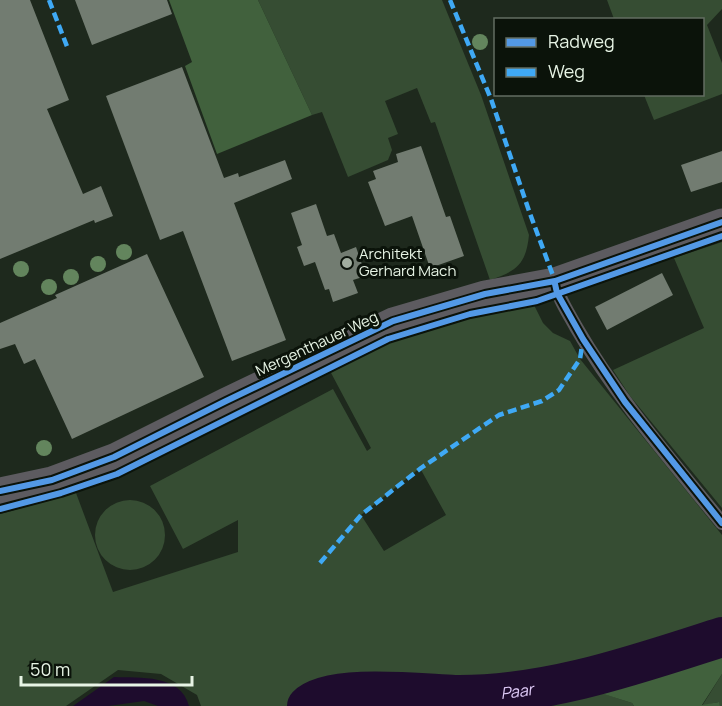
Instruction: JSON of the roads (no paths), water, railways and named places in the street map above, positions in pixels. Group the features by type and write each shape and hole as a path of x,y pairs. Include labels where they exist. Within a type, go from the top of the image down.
{"street":[{"name":"Mergenthauer Weg","path":"0,491 52,480 114,457 393,321 485,294 555,282 722,222"}],"lane":[{"path":"555,282 557,293 583,339 625,402 722,523"}],"waterway":[{"name":"Paar","path":"307,706 318,699 335,694 355,692 455,695 523,690 624,668 722,637"}],"place":[{"name":"Architekt Gerhard Mach","path":"347,263"}]}
